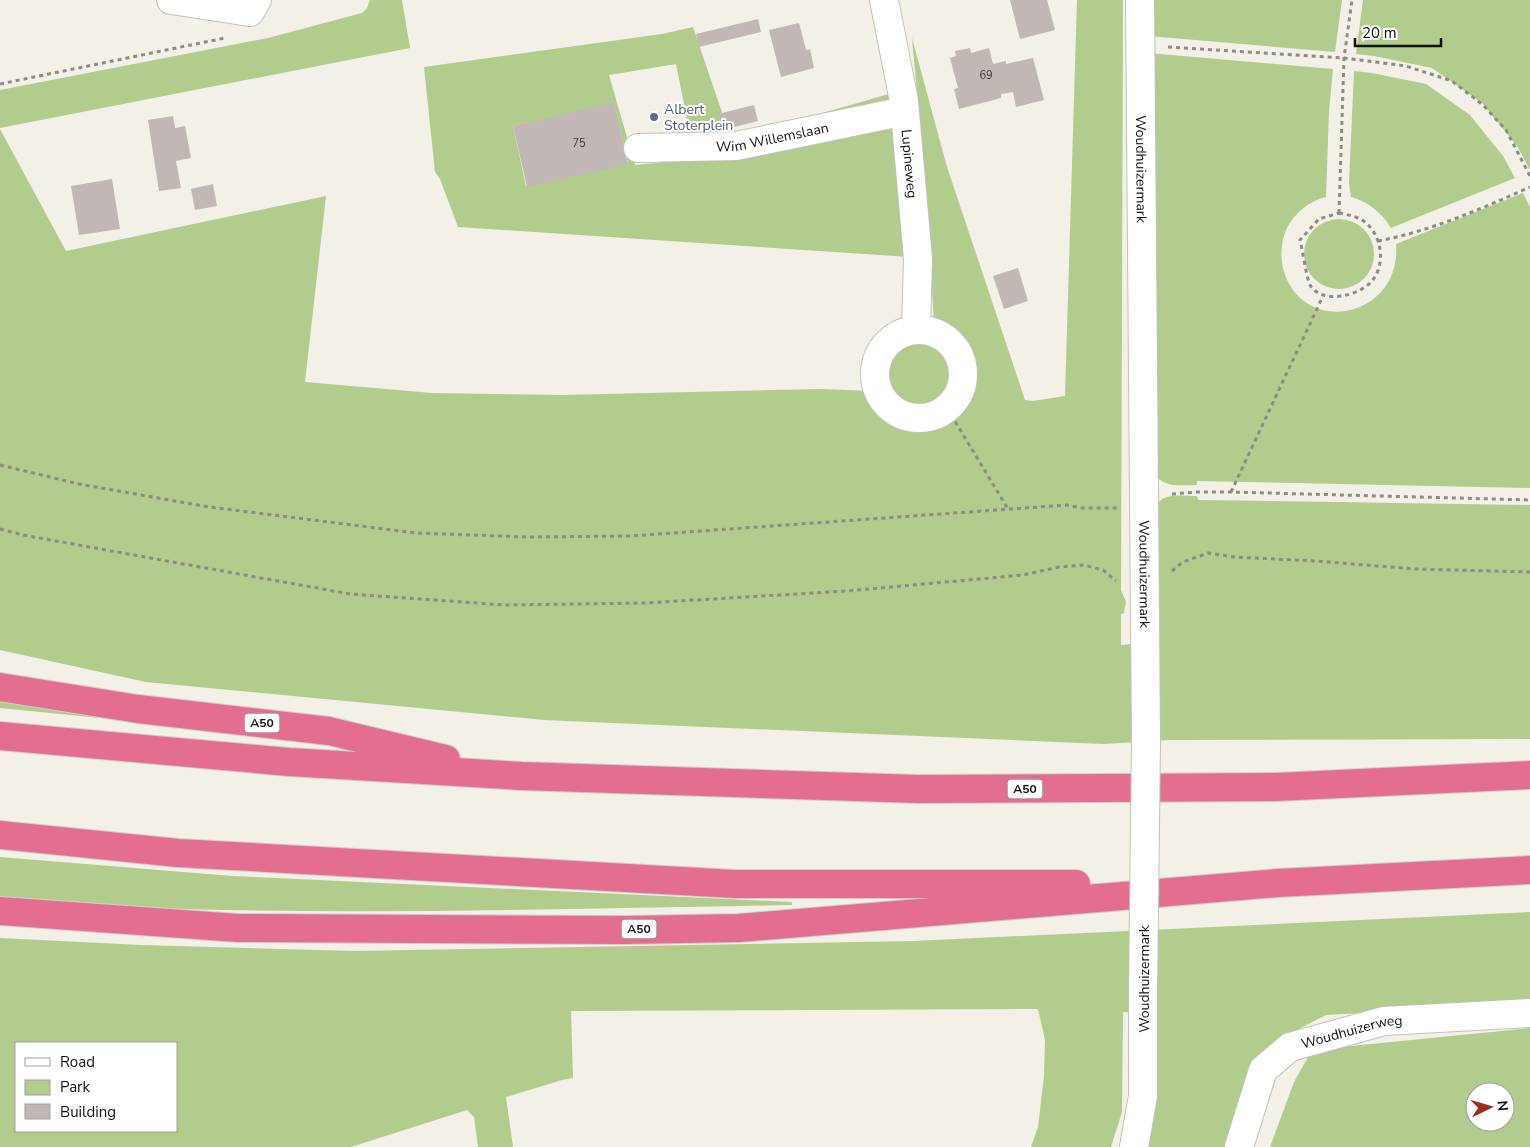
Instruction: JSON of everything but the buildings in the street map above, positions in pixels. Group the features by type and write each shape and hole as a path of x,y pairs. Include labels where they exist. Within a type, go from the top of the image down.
{"highway":[{"name":"A50","path":"0,687 138,709 329,731 521,776"},
{"name":"A50","path":"0,736 289,762 521,776 928,789 1276,787 1530,775"},
{"name":"A50","path":"0,835 178,853 735,884 1278,883"},
{"name":"A50","path":"0,911 238,928 625,930 739,928 1278,883 1530,870"}],"street":[{"path":"171,0 254,6"},
{"name":"Lupineweg","path":"884,0 905,111 918,259 916,330"},
{"name":"Woudhuizermark","path":"1134,1147 1143,1096 1146,742 1140,0"},
{"name":"Wim Willemslaan","path":"638,148 736,146 905,111"},
{"path":"916,330 934,332 947,340 959,356 963,370 960,389 953,402 940,413 924,418 905,416 890,408 879,394 875,377 878,358 886,344 899,334 916,330"},
{"name":"Woudhuizerweg","path":"1239,1147 1264,1070 1290,1047 1384,1021 1530,1013"}],"path":[{"path":"1339,213 1344,58 1352,0"},
{"path":"0,84 229,38 254,6"},
{"path":"1192,49 1344,58 1406,66 1452,81 1483,105 1506,130 1530,176"},
{"path":"1378,240 1417,232 1530,188"},
{"path":"1339,213 1353,216 1364,222 1378,240 1380,264 1372,281 1351,295 1323,296 1310,285 1300,240 1319,219 1339,213"},
{"path":"1231,492 1323,296"},
{"path":"947,408 1008,509"},
{"path":"0,465 79,484 208,507 416,533 528,538 631,536 1067,505 1082,508 1144,502 1197,492 1530,500"},
{"path":"0,529 23,536 350,594 504,604 645,603 847,591 1023,575 1059,567 1084,565 1103,570 1116,581 1145,583 1170,573 1183,562 1208,553 1234,557 1316,561 1416,570 1530,572"}],"green space":[{"path":"370,0 402,0 410,48 0,128 0,90 268,38 362,13 367,8"},
{"path":"1077,0 1123,0 1121,590 1126,602 1124,613 1121,614 1121,645 1151,642 1157,505 1169,496 1197,496 1198,500 1530,505 1530,739 1169,740 1103,744 544,720 146,682 0,650 0,129 66,251 326,196 305,382 432,393 563,395 821,389 872,391 884,408 900,419 913,423 934,422 951,414 963,401 969,385 970,367 965,349 953,334 934,323 927,199 912,38 947,167 1025,400 1033,401 1065,396"},
{"path":"1148,0 1342,0 1335,52 1148,36"},
{"path":"1363,0 1530,0 1530,170 1517,146 1482,103 1432,68 1356,54"},
{"path":"693,27 731,139 896,92 910,257 458,227 440,179 435,172 424,67 662,34","holes":["676,64 695,159 635,165 609,75","614,103 628,163 526,186 513,126"]},
{"path":"1148,53 1333,69 1329,111 1326,197 1314,201 1293,218 1286,230 1282,247 1282,264 1285,275 1297,295 1313,307 1332,312 1352,310 1370,302 1385,288 1394,268 1396,244 1523,193 1530,207 1530,488 1197,481 1197,485 1180,485 1164,482 1155,475"},
{"path":"1354,71 1426,84 1470,115 1503,156 1515,178 1391,228 1374,208 1351,197 1349,183"},
{"path":"1339,219 1352,222 1364,229 1371,241 1374,254 1371,267 1364,279 1352,286 1339,289 1326,286 1314,279 1307,267 1304,254 1307,241 1314,229 1326,222"},
{"path":"913,337 927,337 940,343 949,352 955,365 953,385 945,397 927,407 913,407 900,401 891,392 885,379 885,365 891,352 900,343"},
{"path":"0,698 110,719 0,708"},
{"path":"0,857 232,876 792,902 792,905 297,911 99,906 0,900"},
{"path":"1530,912 1530,1002 1326,1015 1289,1034 1239,1147 1146,1147 1156,1107 1155,1014 1123,1012 1122,1112 1111,1147 1031,1147 1038,1127 1044,1076 1045,1040 1038,1009 571,1011 573,1078 506,1097 513,1147 478,1147 474,1117 467,1110 351,1147 0,1147 0,938 141,945 355,951 913,941"},
{"path":"1530,1028 1530,1147 1270,1147 1294,1082 1312,1050"}],"place":[{"name":"Albert Stoterplein","path":"654,117"}]}
